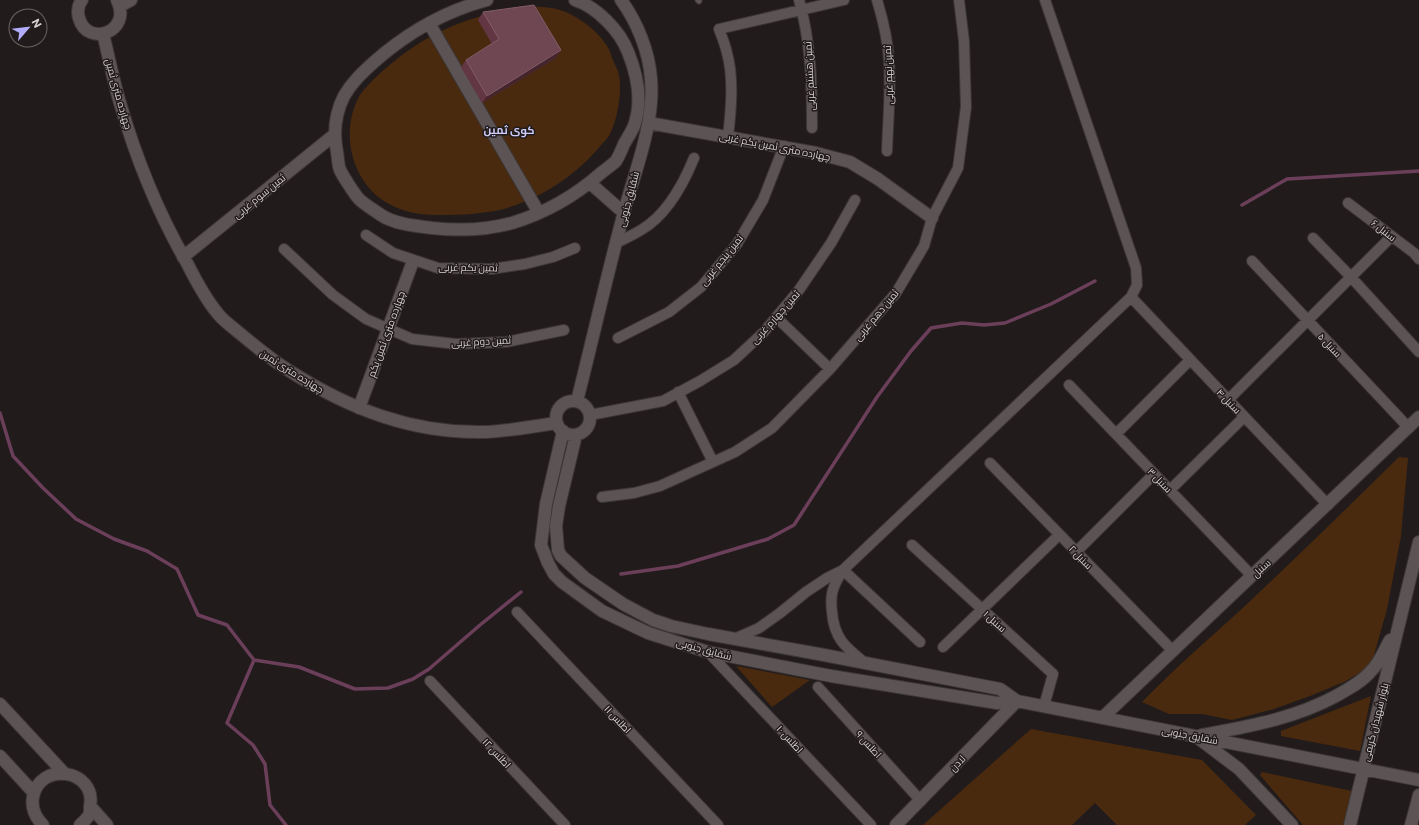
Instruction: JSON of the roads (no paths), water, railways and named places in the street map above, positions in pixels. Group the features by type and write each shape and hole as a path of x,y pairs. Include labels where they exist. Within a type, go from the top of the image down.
{"street":[{"path":"82,0 78,9 80,23 85,29 91,32 103,34 111,31 120,20 121,13 119,3 131,0"},
{"path":"487,0 460,9 428,23 412,32 391,48 356,79 344,96 337,115 334,136 340,170 359,199 388,220 422,227 452,230 482,228 511,223 539,213 566,200 590,183 616,161 635,124 638,108 636,77 626,47 618,34 601,15 575,0"},
{"name":"شقایق جنوبی","path":"577,401 616,243 649,123 652,104 651,79 647,54 636,26 621,0"},
{"path":"728,137 731,108 730,82 727,54 719,29 801,4 844,0"},
{"name":"ثمین نهم غربی","path":"877,0 884,25 889,60 890,97 887,151"},
{"name":"ثمین دهم غربی","path":"602,497 634,493 660,486 735,452 772,428 830,369 896,293 924,246 932,218 958,168 966,107 964,41 959,0"},
{"path":"734,639 759,628 806,592 827,578 843,570 1131,297 1137,285 1136,268 1044,0"},
{"name":"ثمین هشتم غربی","path":"801,4 809,48 812,88 812,128"},
{"path":"428,23 539,213"},
{"name":"چهارده متری ثمین","path":"103,34 120,103 131,136 162,215 183,257 220,316 259,350 316,387 359,408 394,421 427,429 456,432 487,432 560,427"},
{"name":"چهارده متری ثمین یکم غربی","path":"649,123 784,146 850,162 878,179 932,218"},
{"name":"ثمین سوم غربی","path":"183,257 334,136"},
{"name":"ثمین پنجم غربی","path":"618,338 669,312 701,287 737,244 763,200 784,146"},
{"path":"616,243 642,230 663,212 677,192 689,171 694,158"},
{"path":"590,183 624,213"},
{"name":"ثمین چهارم غربی","path":"590,415 663,400 734,360 763,333 799,290 831,243 855,200"},
{"name":"سنبل ۶","path":"1348,203 1414,253 1419,259"},
{"name":"ثمین یکم غربی","path":"366,235 393,253 413,261 438,268 491,269 546,259 575,248"},
{"path":"1228,400 1392,236"},
{"path":"1313,238 1351,277 1419,352"},
{"name":"ثمین دوم غربی","path":"284,249 332,295 366,319 412,339 456,344 506,342 564,330"},
{"name":"چهارده متری ثمین یکم","path":"359,408 413,261"},
{"name":"سنبل ۵","path":"1252,261 1409,428"},
{"name":"سنبل ۴","path":"1131,297 1328,505"},
{"path":"776,317 830,369"},
{"path":"1116,434 1190,360"},
{"name":"سنبل ۳","path":"1068,385 1252,576"},
{"path":"678,392 713,462"},
{"path":"577,401 586,406 590,415 590,422 587,428 582,433 576,435 569,434 560,427 557,414 560,407 567,402 577,401"},
{"path":"1170,490 1244,417"},
{"name":"سنبل","path":"1102,718 1419,418"},
{"name":"شقایق جنوبی","path":"560,427 546,504 541,545 548,563 554,574 562,582 602,611 648,633 708,652 831,676 997,703 1017,701 1419,780"},
{"name":"شقایق جنوبی","path":"576,435 559,506 556,526 558,550 561,556 585,578 623,604 653,620 671,626 1000,689 1017,701"},
{"name":"سنبل ۲","path":"990,463 1173,651"},
{"path":"1076,552 1154,474"},
{"path":"943,647 1059,535"},
{"path":"1196,736 1276,720 1318,706 1350,688 1371,671 1380,658 1400,619 1419,542"},
{"name":"سنبل ۱","path":"912,545 1053,674 1044,706"},
{"path":"843,570 920,642"},
{"path":"843,570 834,587 831,604 833,624 840,640 850,651 865,662"},
{"name":"اطلس ۱۱","path":"517,612 718,825"},
{"name":"بلوار شهیدان کریمی","path":"1350,825 1400,619"},
{"name":"اطلس ۱۰","path":"708,652 871,825"},
{"name":"اطلس ۱۲","path":"430,681 565,825"},
{"name":"اطلس ۹","path":"818,687 921,801"},
{"name":"لادن","path":"896,825 1017,701"},
{"path":"0,704 64,773"},
{"path":"1196,736 1239,769 1271,801 1292,825"},
{"path":"0,756 34,793"},
{"path":"43,825 38,820 34,811 32,802 34,793 38,784 45,778 54,774 64,773 74,776 83,782 89,790 91,800 88,816 80,825"},
{"path":"1411,825 1419,795"},
{"path":"90,806 107,825"}],"waterway":[{"path":"1242,205 1287,179 1419,171"},
{"path":"621,574 678,566 768,539 794,525 877,397 911,351 931,328 962,323 984,325 1005,323 1051,304 1095,281"},
{"path":"0,413 13,456 43,488 76,519 114,539 147,551 177,569 198,615 227,625 254,660 227,723 253,745 265,764 270,805 286,825"},
{"path":"254,660 299,667 355,689 388,688 413,679 429,669 521,592"}],"district":[{"name":"کوی ثمین","path":"509,130"}]}
